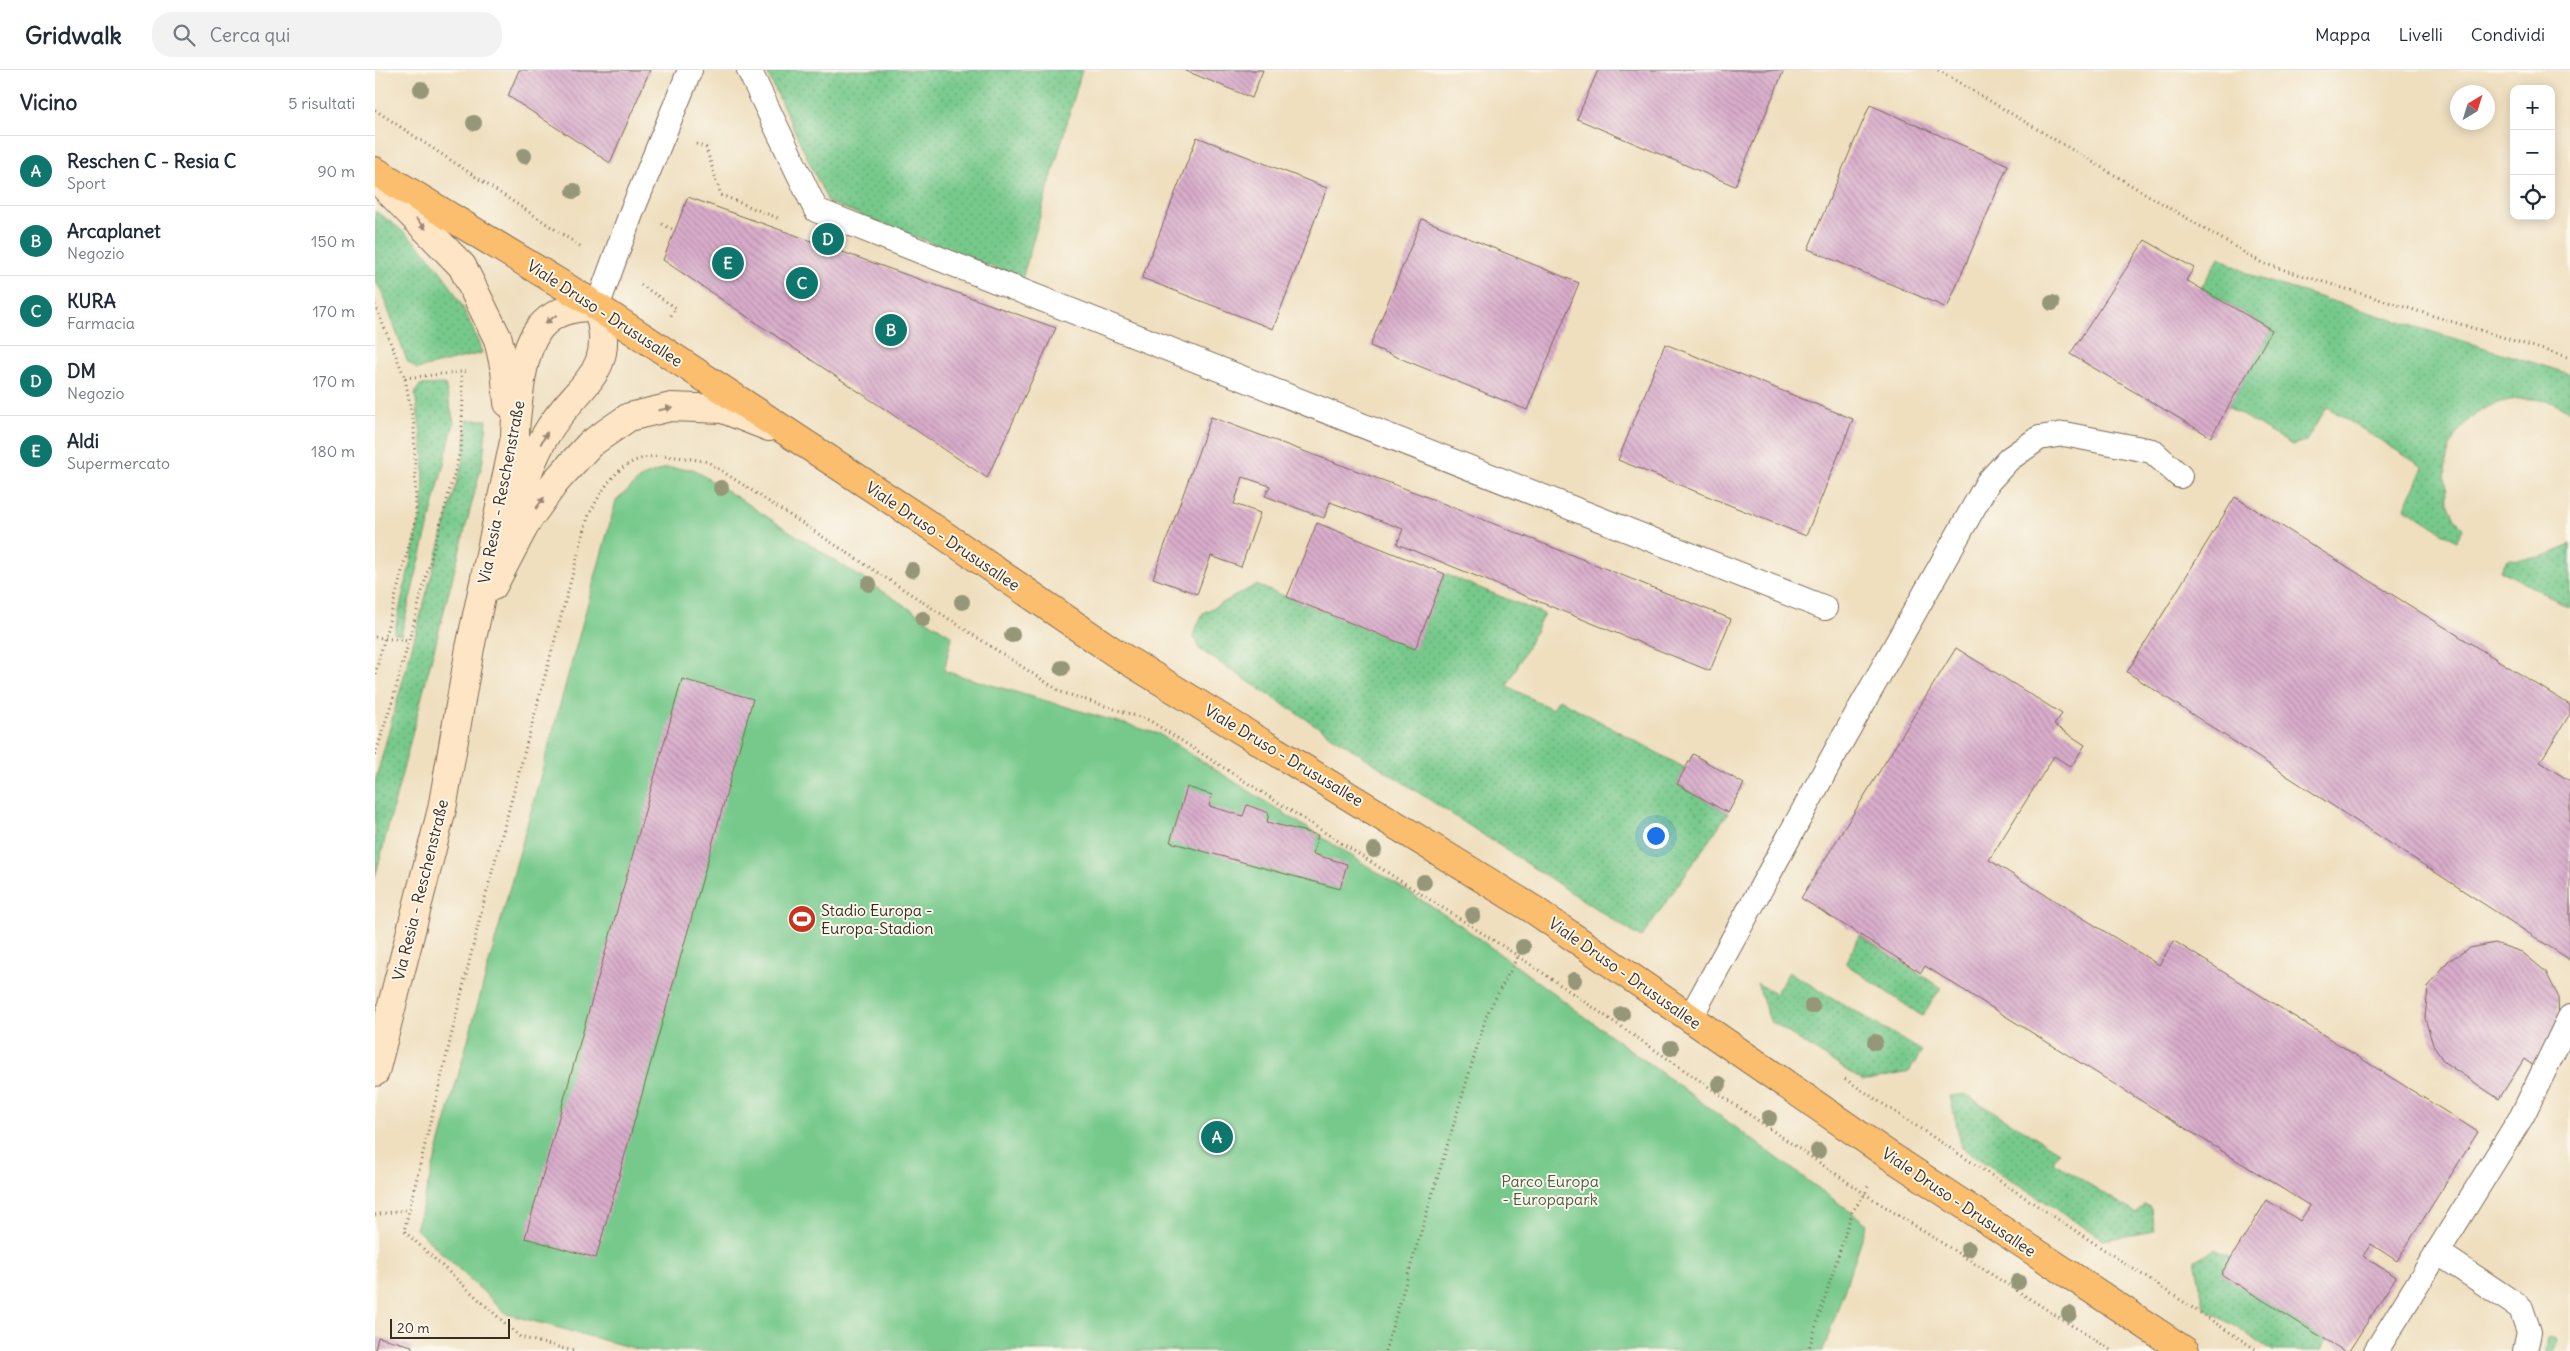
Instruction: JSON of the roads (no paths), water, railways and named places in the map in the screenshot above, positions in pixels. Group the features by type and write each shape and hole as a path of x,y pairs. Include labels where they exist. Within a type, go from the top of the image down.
{"main road":[{"name":"Viale Druso - Drususallee","path":"375,170 592,303 935,529 1114,652 1451,856 1534,910 1881,1150 2185,1351"},
{"path":"375,177 462,266 498,339 507,389 507,470"},
{"name":"Via Resia - Reschenstraße","path":"375,1072 442,809 470,648 515,437 515,415 526,350 535,332 556,315 575,306 592,303 605,336 602,358 594,375 559,414 545,436 524,482 470,648"},
{"path":"483,607 514,544 556,481 590,444 629,417 671,407 723,409 793,437"}],"lane":[{"path":"592,303 690,70"},
{"path":"749,70 816,210 1825,608"},
{"path":"1690,1018 1836,751 1987,482 2009,459 2039,438 2064,434 2152,451 2179,476"},
{"path":"2376,1351 2522,1116 2570,1017"},
{"path":"2437,1252 2521,1308 2529,1332 2525,1351"}],"place":[{"name":"DM","path":"828,239"},
{"name":"Aldi","path":"728,263"},
{"name":"KURA","path":"802,283"},
{"name":"Arcaplanet","path":"891,330"},
{"name":"Stadio Europa - Europa-Stadion","path":"802,919"},
{"name":"Reschen C - Resia C","path":"1217,1137"}],"park label":[{"name":"Parco Europa - Europapark","path":"1550,1190"}]}
